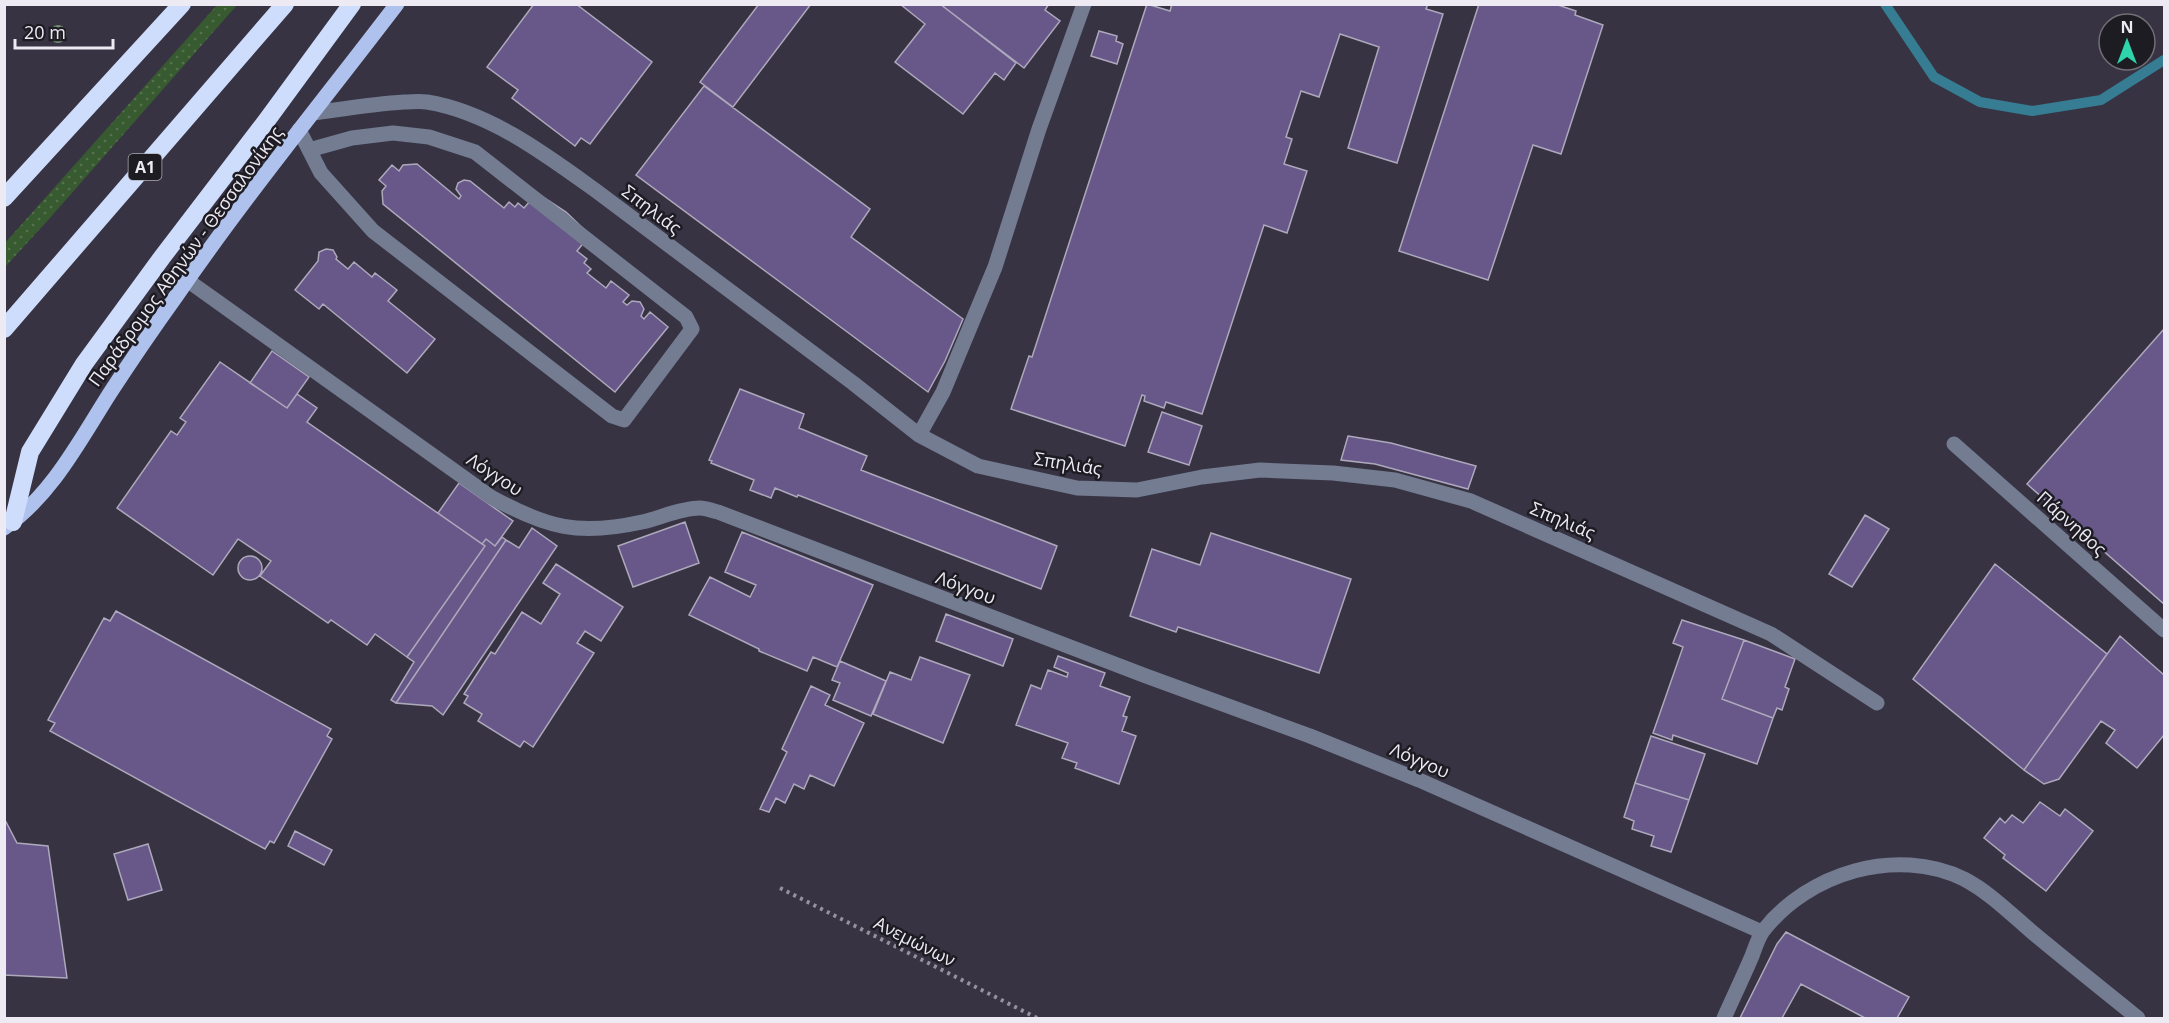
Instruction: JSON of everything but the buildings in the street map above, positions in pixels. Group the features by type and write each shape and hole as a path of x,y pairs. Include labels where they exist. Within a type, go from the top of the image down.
{"highway":[{"path":"4,198 182,4"},
{"name":"Α1","path":"4,329 285,4"},
{"path":"9,525 30,452 84,364 352,4"}],"main road":[{"name":"Παράδρομος Αθηνών - Θεσσαλονίκης","path":"9,525 54,481 123,373 187,280 397,4"}],"street":[{"path":"920,435 943,393 995,267 1039,129 1083,4"},
{"name":"Σπηλιάς","path":"313,113 380,104 425,101 466,113 501,128 595,190 920,435 978,466 1077,488 1137,490 1202,477 1270,471 1333,473 1395,480 1471,501 1771,634 1877,703"},
{"path":"299,130 309,150 321,173 373,231 612,416 624,420 692,330 686,317 475,152 429,137 393,133 352,138 309,150"},
{"name":"Λόγγου","path":"187,280 491,497 525,516 563,528 599,529 700,508 718,512 1146,676 1310,736 1419,780 1762,933"},
{"name":"Πάρνηθος","path":"1954,444 2164,630"},
{"path":"1724,1018 1762,933 1788,906 1819,884 1842,874 1873,867 1902,865 1936,870 1964,879 1995,900 2138,1018"}],"path":[{"name":"Ανεμώνων","path":"780,888 1037,1018"}],"green space":[{"path":"217,5 237,5 5,267 5,243"}],"waterway":[{"path":"1885,4 1934,77 1980,102 2032,111 2101,100 2164,60"}]}
